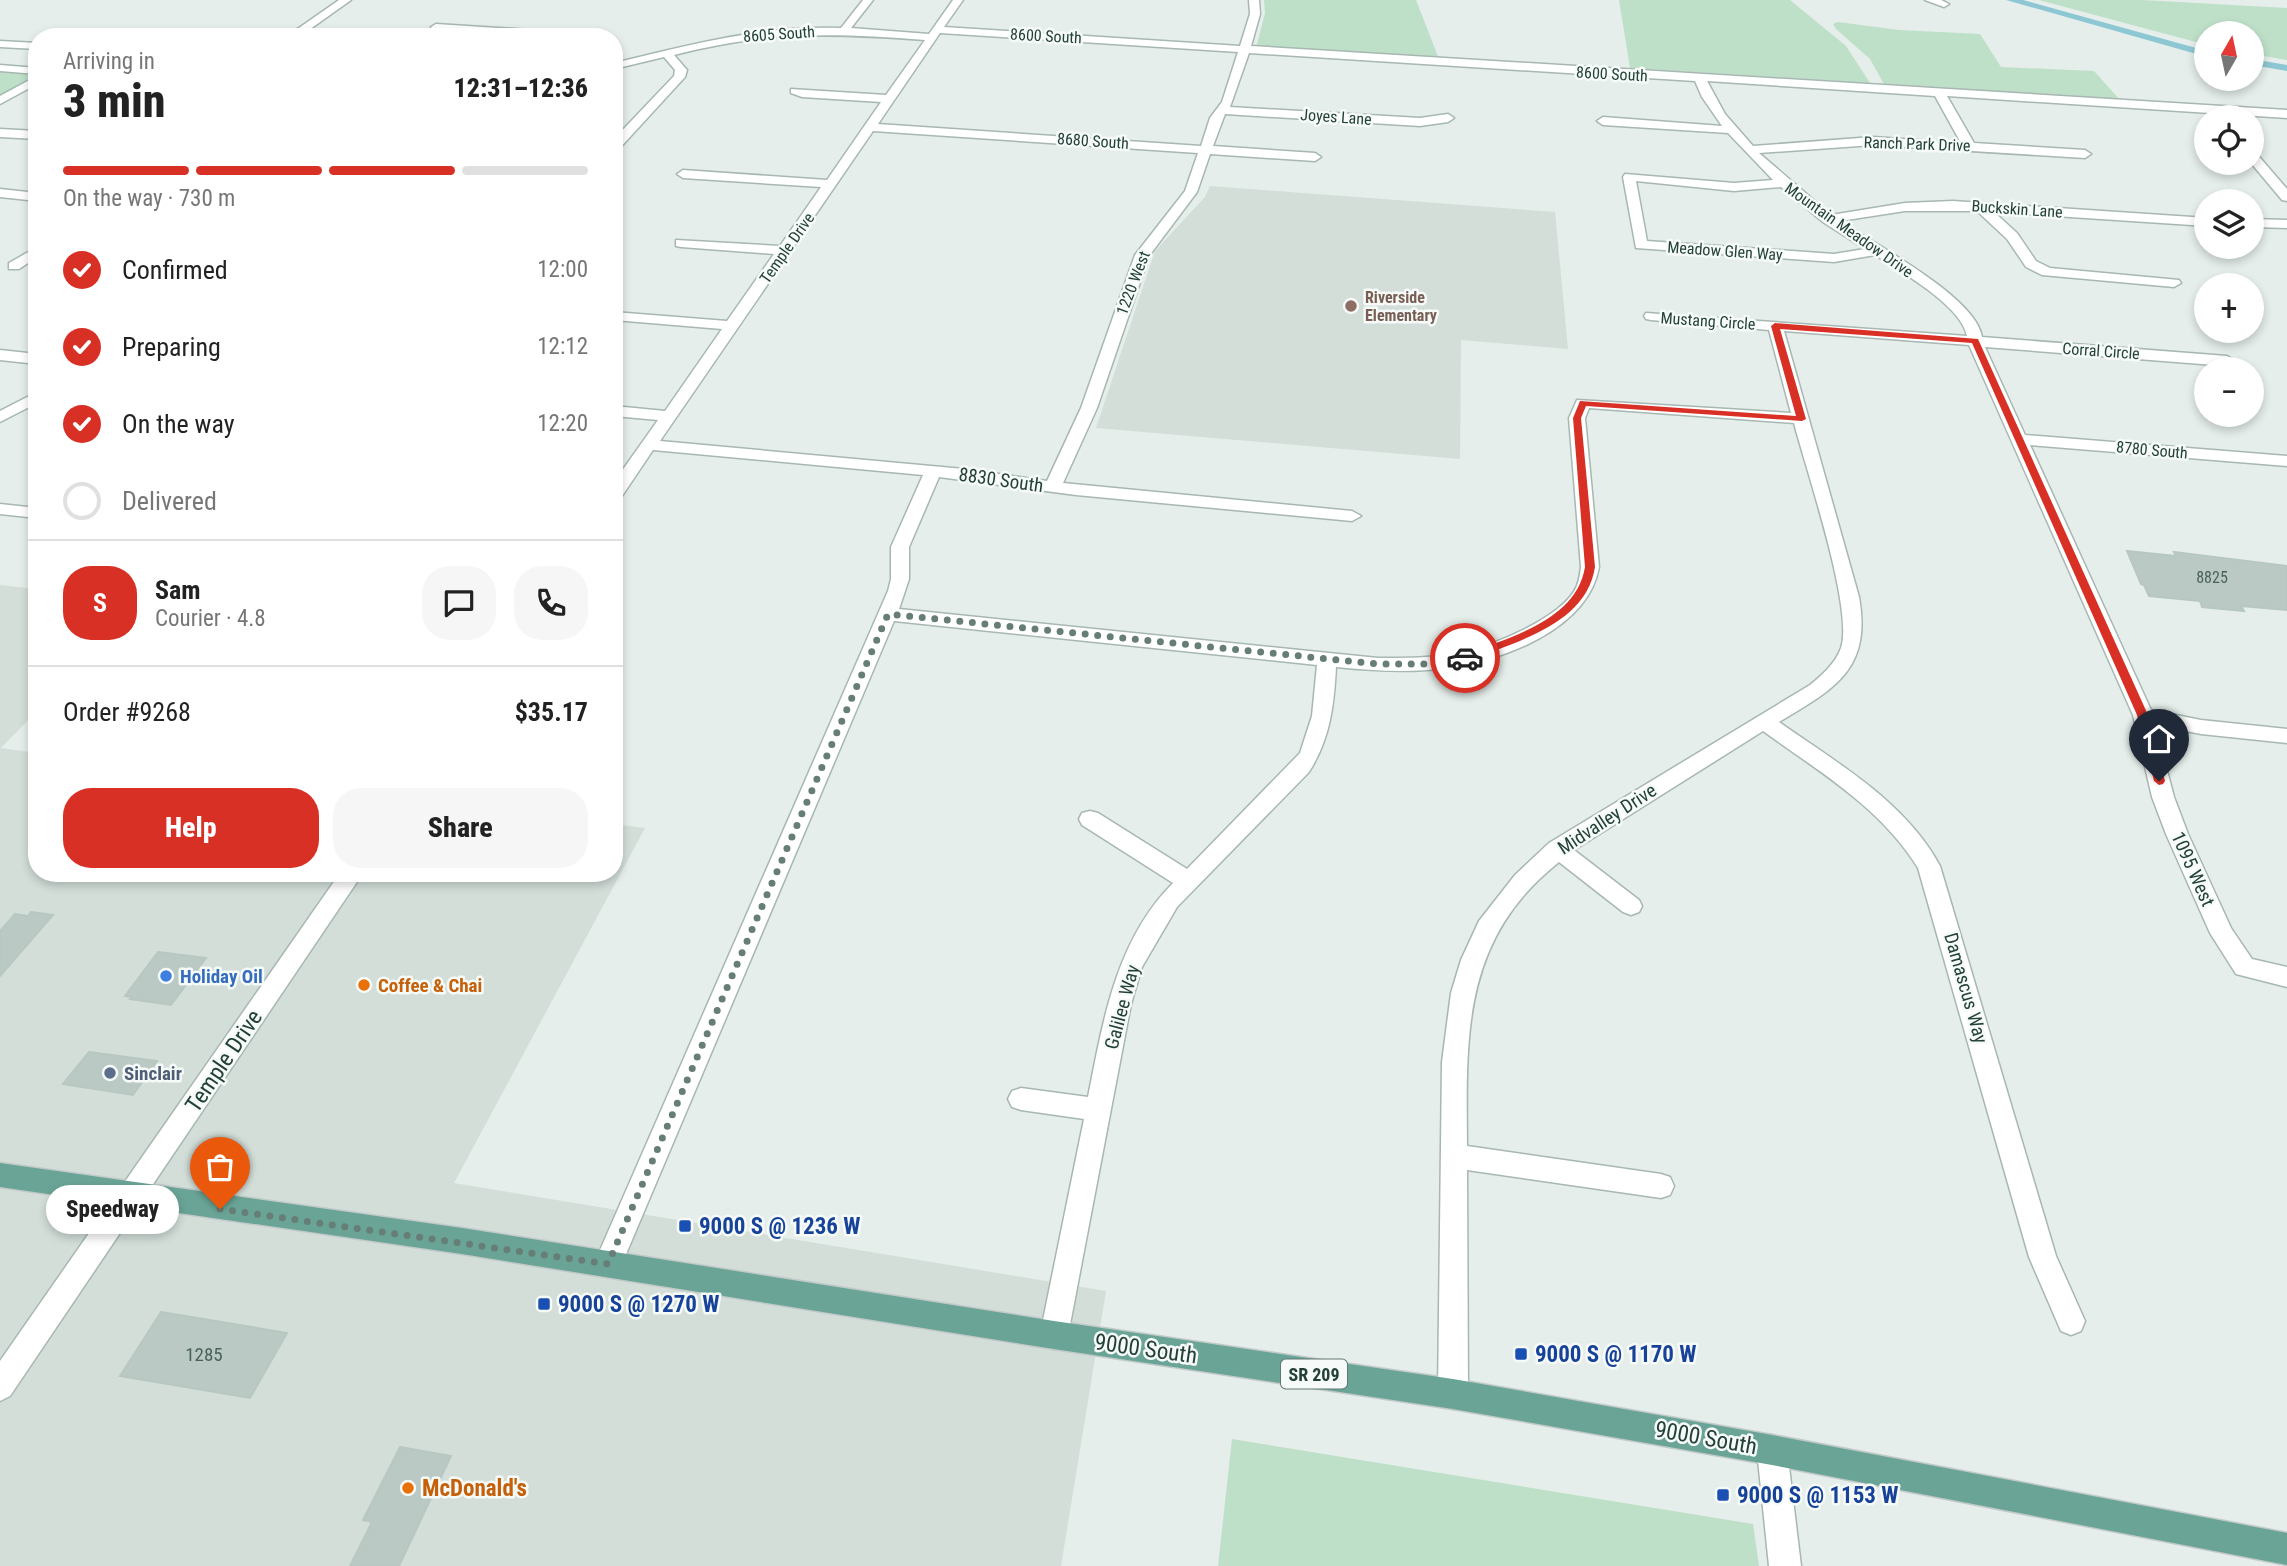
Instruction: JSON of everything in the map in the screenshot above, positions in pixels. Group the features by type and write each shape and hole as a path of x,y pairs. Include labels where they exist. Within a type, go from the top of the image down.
{"main road":[{"name":"9000 South","path":"0,1175 608,1264 1054,1335 1453,1394 1772,1450 2287,1549"}],"street":[{"path":"304,28 346,0"},
{"path":"843,32 868,0"},
{"name":"Temple Drive","path":"623,482 958,0"},
{"name":"1220 West","path":"1053,487 1089,408 1142,255 1153,238 1183,206 1191,192 1216,118 1224,110 1244,50 1255,14 1254,0"},
{"path":"1930,0 1944,4"},
{"path":"436,27 452,28"},
{"name":"8605 South","path":"623,64 757,34 935,33"},
{"name":"8600 South","path":"935,33 1244,50 2194,111"},
{"path":"0,44 28,46"},
{"path":"623,138 680,77 681,70 666,53"},
{"path":"623,59 628,63"},
{"path":"0,68 28,70"},
{"name":"Mountain Meadow Drive","path":"1700,79 1708,98 1733,130 1783,183 1828,219 1946,299 1973,327 1975,341"},
{"path":"0,101 28,84"},
{"path":"795,91 890,99"},
{"path":"1940,94 1969,146"},
{"name":"Joyes Lane","path":"1224,110 1420,122 1448,118"},
{"name":"8600 South","path":"2264,114 2287,114"},
{"path":"1603,121 1733,130"},
{"name":"8680 South","path":"870,127 1315,157"},
{"path":"0,132 28,134"},
{"path":"623,133 628,133"},
{"name":"Ranch Park Drive","path":"1750,150 1838,142 2085,153"},
{"path":"2264,170 2287,197"},
{"path":"683,174 831,184"},
{"name":"Meadow Glen Way","path":"1783,183 1734,187 1629,177 1641,244 1826,258 1876,251"},
{"path":"0,193 28,196"},
{"name":"Buckskin Lane","path":"1828,219 1905,207 1981,207 2194,221"},
{"path":"1981,207 2012,236 2032,264 2048,272 2174,283"},
{"path":"2264,223 2287,224"},
{"path":"681,243 785,251"},
{"path":"28,257 14,266 28,267"},
{"name":"Mustang Circle","path":"1651,316 1975,341"},
{"path":"623,317 733,326"},
{"name":"Midvalley Drive","path":"1453,1394 1452,1156 1456,1039 1458,1016 1469,972 1487,929 1519,884 1557,849 1817,690 1838,672 1851,650 1856,624 1775,326"},
{"name":"Corral Circle","path":"1975,341 2194,358"},
{"name":"1095 West","path":"1975,341 2143,715 2163,797 2222,933 2244,967 2287,977"},
{"path":"0,355 28,358"},
{"path":"0,417 28,402"},
{"path":"888,614 1378,664 1429,664 1471,657 1537,629 1572,605 1587,585 1590,567 1577,418 1583,403 1802,419"},
{"path":"623,412 670,416"},
{"name":"8780 South","path":"2018,439 2287,461"},
{"name":"8830 South","path":"649,445 933,471 1053,487 1352,516"},
{"path":"608,1264 888,614 899,584 900,547 933,471"},
{"path":"0,509 28,512"},
{"name":"Galilee Way","path":"1054,1335 1119,1004 1131,965 1169,901 1302,767 1313,752 1320,736 1328,659"},
{"path":"2143,715 2201,727 2287,736"},
{"name":"Damascus Way","path":"1764,722 1894,817 1917,843 1929,866 2043,1257 2071,1321"},
{"path":"1090,819 1188,881"},
{"path":"1557,849 1631,906"},
{"name":"Temple Drive","path":"0,1386 346,882"},
{"path":"1021,1100 1097,1110"},
{"path":"1452,1156 1661,1186"},
{"path":"1772,1450 1785,1566"}],"shaded area":[{"name":"Riverside Elementary","path":"1210,186 1555,212 1568,349 1461,340 1460,459 1096,428 1155,251 1205,197"},
{"path":"0,585 28,588 28,720 1,748 28,752 28,882 616,882 454,1183 1106,1291 1061,1566 0,1566"},
{"path":"623,825 645,828 623,869"}],"green space":[{"path":"1264,0 1416,0 1439,59 1256,48 1265,13"},
{"path":"1619,0 1790,0 1846,46 1870,83 1630,68"},
{"path":"2039,0 2142,0 2287,8 2287,60 2264,56 2264,21 2194,21 2194,42"},
{"path":"1838,22 1899,30 1980,34 2001,67 2094,71 2120,100 1885,86 1870,59 1836,29 1833,24"},
{"path":"0,70 28,72 28,80 0,97"},
{"path":"1232,1439 1753,1524 1759,1566 1218,1566"}],"building":[{"path":"2127,551 2176,556 2174,552 2287,566 2287,610 2241,606 2244,611 2202,607 2200,601 2149,596"},
{"path":"31,912 53,915 0,976 0,931 15,914 28,916"},
{"name":"Holiday Oil","path":"158,952 206,958 171,1005 125,996"},
{"name":"Sinclair","path":"89,1052 157,1061 133,1095 63,1084"},
{"path":"161,1312 287,1333 250,1398 120,1376"},
{"name":"McDonald's","path":"400,1447 451,1456 399,1566 350,1566 372,1522 363,1520"}],"waterway":[{"path":"2011,0 2194,50"},
{"path":"2264,64 2287,68"}],"way so far":[{"path":"220,1209 462,1241 608,1264 888,614 1378,664 1429,664 1465,658"}],"place":[{"name":"Riverside Elementary","path":"1351,306"},
{"name":"Holiday Oil","path":"166,976"},
{"name":"Coffee & Chai","path":"364,985"},
{"name":"Sinclair","path":"110,1073"},
{"name":"Speedway","path":"220,1209"},
{"name":"9000 S @ 1236 W","path":"685,1226"},
{"name":"9000 S @ 1270 W","path":"544,1304"},
{"name":"9000 S @ 1170 W","path":"1521,1354"},
{"name":"McDonald's","path":"408,1488"},
{"name":"9000 S @ 1153 W","path":"1723,1495"}],"route":[{"path":"1465,658 1537,629 1566,611 1587,585 1590,567 1577,418 1583,403 1613,403 1802,419 1775,326 1975,341 2143,715 2159,781"}]}
